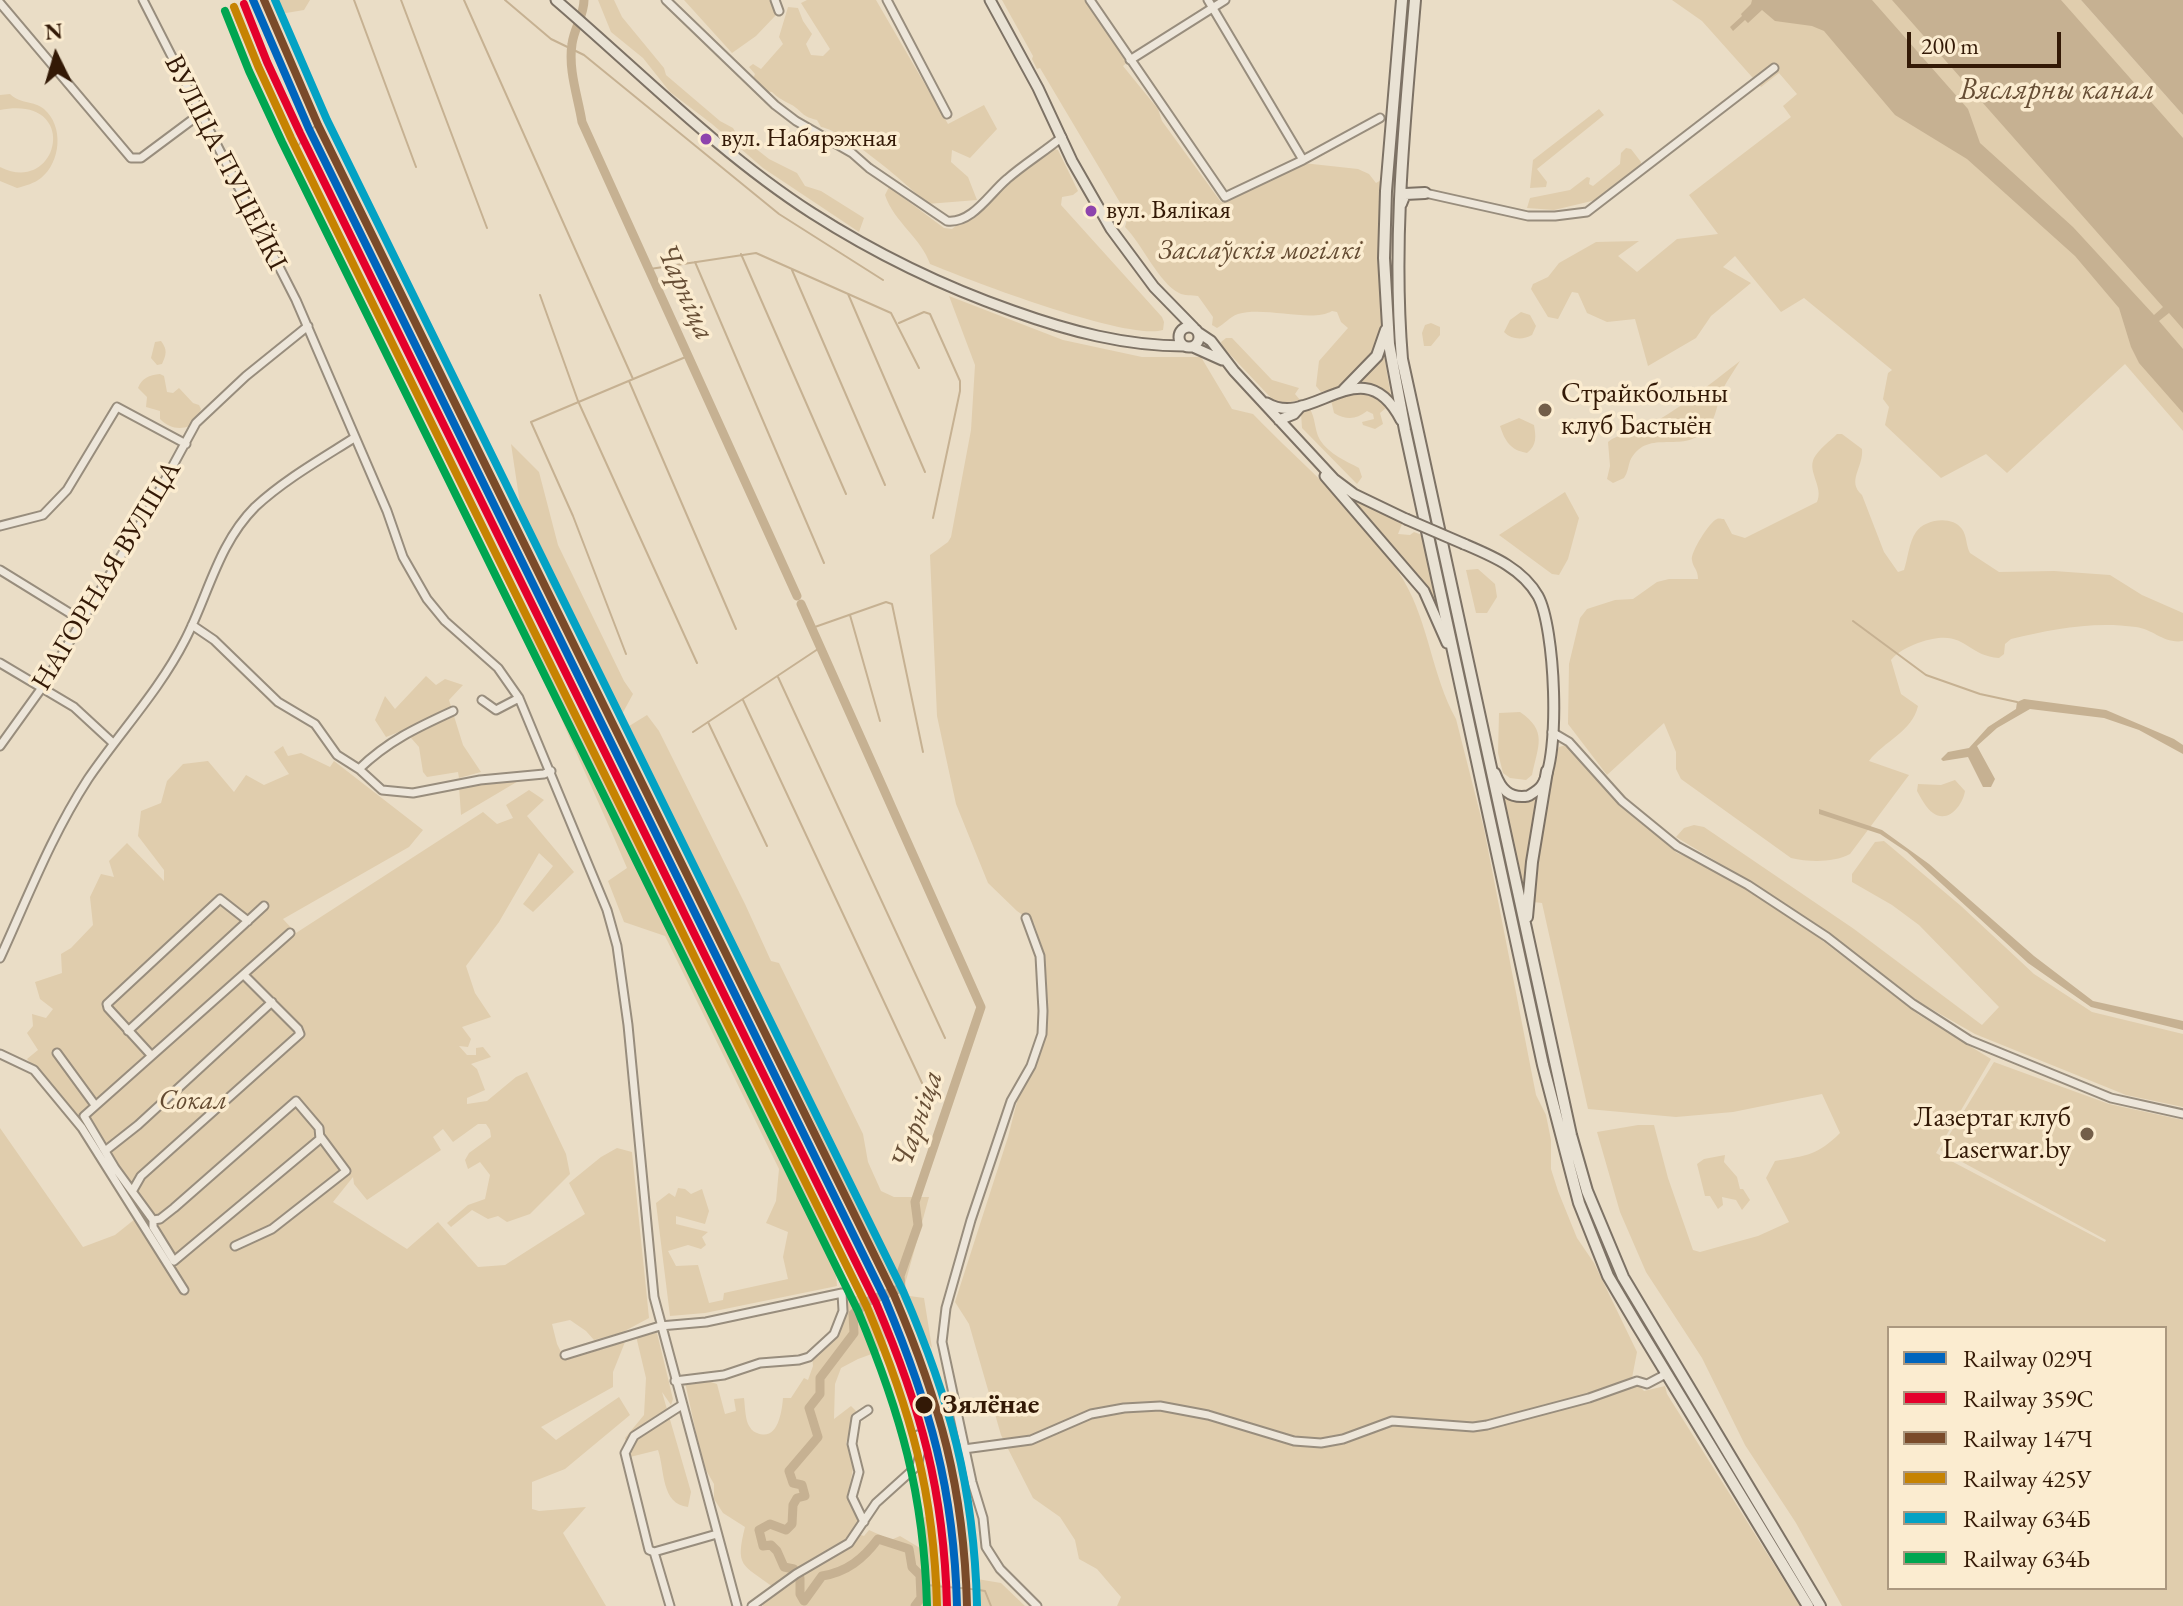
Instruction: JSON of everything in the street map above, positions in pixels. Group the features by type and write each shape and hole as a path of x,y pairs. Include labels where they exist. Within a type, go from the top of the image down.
{"highway":[{"path":"1402,0 1384,223 1387,325 1405,430 1567,1166 1608,1276 1808,1606"},
{"path":"1415,0 1397,217 1398,293 1406,378 1574,1144 1608,1247 1646,1318 1820,1606"},
{"path":"1401,162 1404,179 1425,193"},
{"path":"1397,217 1405,194 1425,193"},
{"path":"1344,390 1377,356 1387,325"},
{"path":"1527,935 1529,888 1547,771"}],"main road":[{"path":"556,0 765,179 849,236 927,277 984,300 1107,339 1150,346 1188,346 1225,361"},
{"path":"990,0 1072,161 1111,229 1154,287 1196,331 1199,341 1188,346"},
{"path":"1178,312 1179,334 1188,346"},
{"path":"1150,346 1179,334 1186,327 1196,331 1211,341 1225,361 1317,463 1354,494 1500,560 1517,572 1538,596 1551,644 1552,732 1543,784 1535,792 1520,797 1512,795 1502,788 1489,757"},
{"path":"1279,420 1344,390 1379,393 1395,409 1405,430"},
{"path":"1260,399 1282,410 1297,410"},
{"path":"1279,420 1282,410"},
{"path":"1292,436 1297,410"},
{"path":"1317,463 1331,486 1399,559 1424,591 1446,637 1458,676"}],"street":[{"name":"ВУЛІЦА ПУЦЕЙКІ","path":"143,0 308,326 387,511 403,557 427,599 464,640 498,668 519,698 614,930 637,1106 649,1258 660,1326 737,1606"},
{"path":"666,0 775,105 796,121 852,153 947,221 957,222 974,210 1006,179 1062,137"},
{"path":"775,0 779,11"},
{"path":"887,0 947,114"},
{"path":"1090,0 1225,197 1303,160 1380,118"},
{"path":"1130,60 1211,4 1225,0"},
{"path":"0,3 131,158 141,158 200,114"},
{"path":"1211,4 1303,160"},
{"path":"1425,193 1528,216 1587,212 1774,68"},
{"name":"НАГОРНАЯ ВУЛІЦА","path":"1,745 41,689 151,506 196,423 205,412 308,326"},
{"path":"0,526 43,515 67,490 117,407 186,444"},
{"path":"0,958 55,833 113,743 155,690 192,625 228,544 256,507 299,473 354,438"},
{"path":"0,570 81,620"},
{"path":"192,625 214,640 267,692 315,724 332,750 359,769 375,787 413,793 551,771"},
{"path":"0,663 74,707 113,743"},
{"path":"482,700 496,710 519,698"},
{"path":"359,769 382,748 453,711"},
{"path":"1552,732 1580,752 1622,801 1677,846 1748,885 1827,937 1913,1004 1969,1040 2111,1098 2183,1114"},
{"path":"151,1055 108,1008 109,1002 220,899 248,921"},
{"path":"128,1031 264,906"},
{"path":"1026,918 1040,956 1042,1034 1031,1066 1011,1101 971,1220 942,1333 945,1365 983,1518 986,1547 1000,1569 1037,1606"},
{"path":"290,933 84,1116 127,1186 153,1220 153,1227 174,1261 320,1138"},
{"path":"133,1190 141,1176 300,1034 244,975"},
{"path":"105,1151 138,1125 272,1002"},
{"path":"57,1053 95,1105"},
{"path":"0,1054 23,1063 38,1075 82,1128 184,1290"},
{"path":"153,1220 160,1219 174,1208 296,1101 319,1128 320,1138 346,1171 272,1229 235,1246"},
{"path":"138,1216 147,1211"},
{"path":"565,1355 660,1326 706,1322 842,1293 843,1311 834,1334 809,1357 760,1363 724,1375 675,1381"},
{"path":"964,1449 1031,1440 1091,1414 1160,1406 1208,1415 1294,1441 1321,1443 1343,1439 1392,1421 1473,1427 1589,1398 1637,1381 1647,1384 1666,1374"},
{"path":"682,1405 638,1432 630,1441 626,1457 649,1550 654,1552 717,1534"},
{"path":"864,1522 852,1501 859,1472 852,1444 856,1418 868,1410"},
{"path":"752,1606 796,1574 849,1543 876,1503 917,1466 921,1450 918,1435"},
{"path":"654,1552 670,1606"}],"green space":[{"path":"273,0 310,0 304,10 286,13 276,9"},
{"path":"598,0 614,0 622,17 664,68 666,75 720,121 733,128 769,159 797,173 805,186 821,191 864,218 859,232 763,168 670,92 643,58 611,32"},
{"path":"684,0 772,0 776,15 756,36 732,53"},
{"path":"807,0 876,0 948,124 984,105 997,129 970,158 952,150 951,162 968,177 977,200 927,204 861,148 821,127 817,120 772,92 765,91 753,79 755,74 749,67 753,64 761,69 783,44 779,37 788,7 798,8 812,34 806,44 811,55 823,56 830,49 801,3"},
{"name":"Заслаўскія могілкі","path":"1002,0 1088,0 1129,61 1123,66 1158,109 1162,121 1221,202 1303,163 1358,169 1369,174 1376,183 1383,179 1384,330 1375,351 1361,370 1332,389 1321,392 1316,386 1319,361 1348,328 1337,312 1313,315 1249,312 1235,315 1217,328 1212,325 1213,317 1198,296 1181,294 1165,281 1125,227 1128,216 1040,68 1037,69"},
{"path":"1672,0 2081,0 2183,115 2183,431 2125,364 2007,473 1986,454 1941,478 1885,425 1889,407 1883,399 1888,373 1892,370 1804,298 1781,312 1735,256 1723,267 1751,283 1711,316 1696,338 1648,366 1635,319 1607,322 1587,313 1578,293 1572,292 1558,319 1548,317 1531,289 1533,284 1548,277 1559,263 1596,242 1639,241 1618,256 1637,272 1677,239 1718,234 1689,195 1791,117 1783,106 1797,94 1779,73 1761,87 1702,21"},
{"path":"10,94 44,109 55,125 58,144 48,171 36,181 17,188 0,181 0,167 20,173 36,168 48,158 53,144 52,129 43,116 26,109 0,110 0,95"},
{"path":"1599,109 1604,115 1537,169 1547,182 1546,187 1530,188 1533,160"},
{"path":"1626,148 1631,149 1641,162 1640,169 1596,200 1554,210 1527,208 1530,198 1570,190 1587,177 1593,186 1620,164 1621,153"},
{"path":"1054,149 1058,150 1078,191 1062,197 1061,205 1162,317 1163,330 1118,327 1085,318 930,264 885,195 889,187 944,228 952,229"},
{"path":"949,296 1063,340 1142,357 1201,357 1232,409 1253,414 1354,515 1390,558 1412,598 1441,685 1456,719 1484,829 1536,1095 1546,1115 1551,1140 1551,1169 1558,1191 1577,1238 1594,1263 1637,1352 1632,1378 1644,1391 1665,1386 1667,1394 1800,1606 1117,1606 1121,1597 1097,1569 1079,1559 1075,1540 1060,1517 1033,1498 1001,1435 969,1324 955,1302 1008,1137 1021,1086 1048,1013 1045,956 1034,923 988,883 956,804 937,716 930,555 951,537 971,430 975,365"},
{"path":"1521,312 1530,315 1536,326 1532,335 1514,338 1507,335 1504,332 1510,320"},
{"path":"1431,323 1440,327 1440,335 1431,346 1424,346 1422,333 1425,325"},
{"path":"1232,338 1272,380 1299,388 1295,394 1300,400 1282,404 1273,400 1222,346 1221,342"},
{"path":"161,341 165,355 162,364 157,365 151,358 155,342"},
{"path":"1383,348 1391,397 1351,387 1368,373"},
{"path":"1740,361 1723,390 1713,419 1702,433 1693,439 1645,446 1630,461 1624,478 1613,483 1607,479 1610,466 1608,442 1642,429 1668,414"},
{"path":"160,374 164,376 167,392 173,393 179,388 199,405 201,409 196,421 190,426 171,426 160,419 160,411 146,407 147,397 138,388 146,378"},
{"path":"1353,393 1371,394 1383,400 1386,408 1380,413 1383,424 1375,429 1363,425 1362,422 1374,419 1373,414 1367,411 1351,418 1334,413 1331,400"},
{"path":"1309,408 1324,445 1359,468 1362,477 1357,484 1302,428 1301,413"},
{"path":"1519,418 1534,425 1535,440 1527,453 1509,444 1500,426"},
{"path":"1837,434 1842,434 1862,449 1855,479 1857,490 1862,495 1884,552 1898,572 1904,570 1916,532 1926,524 1945,520 1958,525 1964,532 1970,553 1999,572 2054,571 2110,575 2142,595 2183,613 2183,641 2170,640 2136,627 2104,625 2057,629 2011,639 2005,644 2004,654 1999,658 1946,638 1918,643 1903,650 1891,660 1901,694 1918,706 1904,730 1869,761 1909,775 1850,854 1813,861 1791,858 1681,779 1676,769 1676,752 1664,723 1607,775 1568,724 1569,664 1580,618 1587,609 1615,600 1633,599 1657,582 1698,579 1692,556 1714,521 1724,519 1732,534 1745,538 1817,502 1819,496 1812,463 1819,451"},
{"path":"511,444 539,472 558,545 633,694 621,716 550,585 520,504"},
{"path":"1340,490 1402,524 1398,534 1410,535 1414,532 1422,535 1439,609 1431,597"},
{"path":"1565,492 1579,518 1568,559 1559,575 1552,574 1499,535"},
{"path":"1478,569 1495,584 1497,597 1487,613 1476,613 1466,570"},
{"path":"515,603 553,660 695,962 833,1239 837,1286 705,1313 670,1316 656,1203 669,1193 675,1197 678,1188 691,1194 702,1189 709,1211 705,1224 676,1216 676,1224 708,1232 702,1237 706,1245 701,1249 688,1245 668,1251 676,1266 698,1265 709,1303 723,1300 724,1293 788,1279 783,1257 788,1232 766,1223 776,1201 779,1169 665,936 624,922 608,881 627,868 555,704"},
{"path":"426,676 436,685 445,679 463,685 449,700 463,745 481,772 459,778 458,772 427,777 423,772 419,747 404,730 386,737 375,720 385,696 395,709"},
{"path":"1520,712 1535,726 1539,740 1532,775 1526,780 1510,778 1503,773 1498,753 1499,713"},
{"path":"647,715 659,731 771,961 779,963 863,1134 868,1162 881,1191 894,1197 929,1197 902,1295 924,1298 932,1348 909,1315 841,1179 626,728"},
{"path":"1566,745 1585,760 1614,798 1677,853 1710,867 1761,897 1919,1015 1991,1059 1936,1153 2105,1242 1940,1150 1994,1062 2109,1104 2183,1120 2183,1606 1842,1606 1796,1523 1745,1445 1702,1358 1646,1272 1620,1212 1597,1132 1654,1125 1668,1178 1693,1250 1700,1252 1758,1236 1789,1222 1766,1178 1775,1161 1811,1153 1840,1133 1822,1094 1733,1112 1676,1117 1588,1109 1542,903 1533,902 1555,755 1559,747"},
{"name":"Сокал","path":"283,746 288,756 301,753 330,767 334,761 423,830 409,847 283,919 296,933 483,812 497,824 513,818 506,805 529,790 544,800 527,816 574,872 533,912 523,904 553,866 539,853 499,922 466,966 475,993 491,1017 462,1027 471,1039 468,1047 459,1046 467,1055 476,1055 476,1048 483,1047 491,1057 471,1064 477,1069 485,1090 467,1098 467,1104 487,1101 516,1077 527,1072 566,1154 570,1174 530,1214 507,1222 498,1216 488,1219 472,1210 451,1227 447,1223 468,1205 485,1199 490,1175 480,1162 468,1169 465,1160 469,1153 491,1137 486,1124 478,1124 453,1142 443,1129 433,1137 441,1150 367,1200 354,1184 353,1177 333,1202 407,1249 438,1222 478,1267 505,1265 585,1214 569,1183 617,1148 632,1152 649,1318 621,1333 594,1340 570,1320 552,1324 565,1360 625,1342 613,1372 613,1387 541,1427 556,1440 619,1397 630,1415 565,1469 532,1482 532,1509 586,1507 563,1533 606,1606 0,1606 0,1128 83,1247 115,1235 135,1219 154,1238 82,1119 27,1059 38,1050 27,1033 33,1026 32,1014 46,1018 53,1009 40,999 35,982 62,973 61,954 93,925 90,897 101,874 114,877 109,861 127,843 164,881 164,870 138,836 141,811 161,803 167,781 183,764 208,761 234,792 246,775 264,785 289,774 274,752"},
{"path":"520,780 461,815 459,786"},
{"path":"1955,780 1965,791 1958,807 1949,815 1933,813 1917,791 1918,784 1941,785"},
{"path":"1543,788 1522,892 1502,796 1525,800"},
{"path":"1694,825 1704,827 1854,929 1982,1025 1999,1007 1919,925 1852,882 1852,874 1875,842 1884,841 1961,906 2034,974 2092,1012 2183,1034 2183,1107 2126,1095 1975,1034 1921,1003 1767,892 1676,837 1684,828"},
{"path":"1725,1155 1724,1162 1750,1200 1742,1210 1736,1200 1722,1197 1723,1205 1718,1209 1710,1196 1705,1196 1697,1164 1704,1159"},
{"path":"847,1297 867,1297 886,1334 886,1344 880,1351 841,1368 835,1384 834,1419 851,1406 856,1411 846,1443 854,1463 848,1496 858,1521 858,1534 864,1536 869,1530 891,1540 900,1536 920,1548 924,1537 922,1518 929,1516 934,1521 934,1568 944,1591 945,1606 763,1606 762,1600 773,1587 744,1563 741,1550 745,1527 723,1513 714,1499 714,1484 703,1465 685,1382 702,1379 717,1384 725,1414 736,1411 734,1399 744,1398 746,1418 751,1429 764,1435 770,1433 778,1424 783,1398 791,1398 804,1378 808,1380 813,1366 812,1355 838,1335"},
{"path":"657,1333 673,1399 671,1405 662,1392 691,1492 688,1507 679,1505 668,1493 658,1450 630,1457 625,1438 644,1415 646,1378 636,1336"},
{"path":"977,1579 1001,1583 1025,1606 976,1606"}],"water":[{"name":"Вяслярны канал","path":"1752,0 1872,0 1968,109 1980,143 2073,227 2154,315 2163,307 1892,0 2061,0 2183,138 2183,329 2169,313 2159,321 2183,349 2183,413 2139,363 2119,308 2075,256 1967,159 1895,115 1824,31 1812,26 1775,21 1762,10 1733,31 1730,27"},
{"path":"2081,0 2183,0 2183,115"},
{"path":"2024,699 2106,710 2174,739 2183,745 2183,754 2139,730 2104,718 2030,709 1997,728 1977,746 1995,779 1991,787 1983,787 1968,757 1941,759 1948,752 1969,748 1988,727 2016,709 2017,702"},
{"path":"1819,809 1882,830 1929,864 2034,956 2093,1001 2183,1021 2183,1030 2091,1007 2028,963 1907,852 1880,834 1819,814"}],"waterway":[{"path":"354,0 416,167"},
{"path":"401,0 487,228"},
{"path":"464,0 633,379"},
{"path":"505,0 551,39 584,55 779,214 883,280"},
{"name":"Чарніца","path":"584,0 571,54 582,122 797,596"},
{"path":"298,146 301,142"},
{"path":"650,269 756,253 891,313 919,368"},
{"path":"741,254 846,494"},
{"path":"695,262 824,563"},
{"path":"792,270 885,485"},
{"path":"848,294 925,472"},
{"path":"540,295 578,401 697,663"},
{"path":"899,323 924,312 930,314 960,381 933,518"},
{"path":"626,654 573,516 531,422 688,356"},
{"path":"629,381 736,629"},
{"path":"812,628 886,602 892,604 923,752"},
{"name":"Чарніца","path":"794,1569 784,1567 771,1545 763,1546 759,1530 770,1524 786,1530 792,1524 793,1505 797,1498 805,1496 802,1485 793,1483 789,1471 818,1437 809,1408 820,1394 820,1378 854,1333 853,1314 869,1301 901,1288 900,1276 918,1225 915,1202 981,1007 801,604"},
{"path":"850,615 880,721"},
{"path":"1853,621 1926,675 1980,694 2017,702"},
{"path":"693,732 821,647"},
{"path":"778,677 945,1038"},
{"path":"743,700 922,1083"},
{"path":"708,722 767,846"},
{"name":"Чарніца","path":"800,1578 800,1594 804,1601 822,1576 854,1564 878,1539 909,1549 912,1567 920,1575 921,1598 915,1606"},
{"path":"921,1584 985,1591 991,1606"}],"rail line":[{"name":"029Ч","path":"253,0 309,129 885,1299 915,1376 937,1449 951,1524 957,1606"},
{"name":"147Ч","path":"264,0 318,125 894,1295 937,1410 947,1447 961,1523 967,1606"},
{"name":"634Б","path":"275,0 327,120 903,1291 934,1369 965,1482 977,1605"},
{"name":"359С","path":"244,4 300,133 876,1303 906,1378 927,1451 941,1525 947,1606"},
{"name":"425У","path":"234,7 291,138 867,1307 896,1382 917,1453 931,1526 937,1606"},
{"name":"634Ь","path":"225,11 282,142 858,1311 908,1455 921,1527 927,1606"}],"place":[{"name":"вул. Набярэжная","path":"706,139"},
{"name":"вул. Вялікая","path":"1091,211"},
{"name":"Страйкбольны клуб Бастыён","path":"1545,410"},
{"name":"Лазертаг клуб Laserwar.by","path":"2087,1134"},
{"name":"Зялёнае","path":"924,1405"}]}
